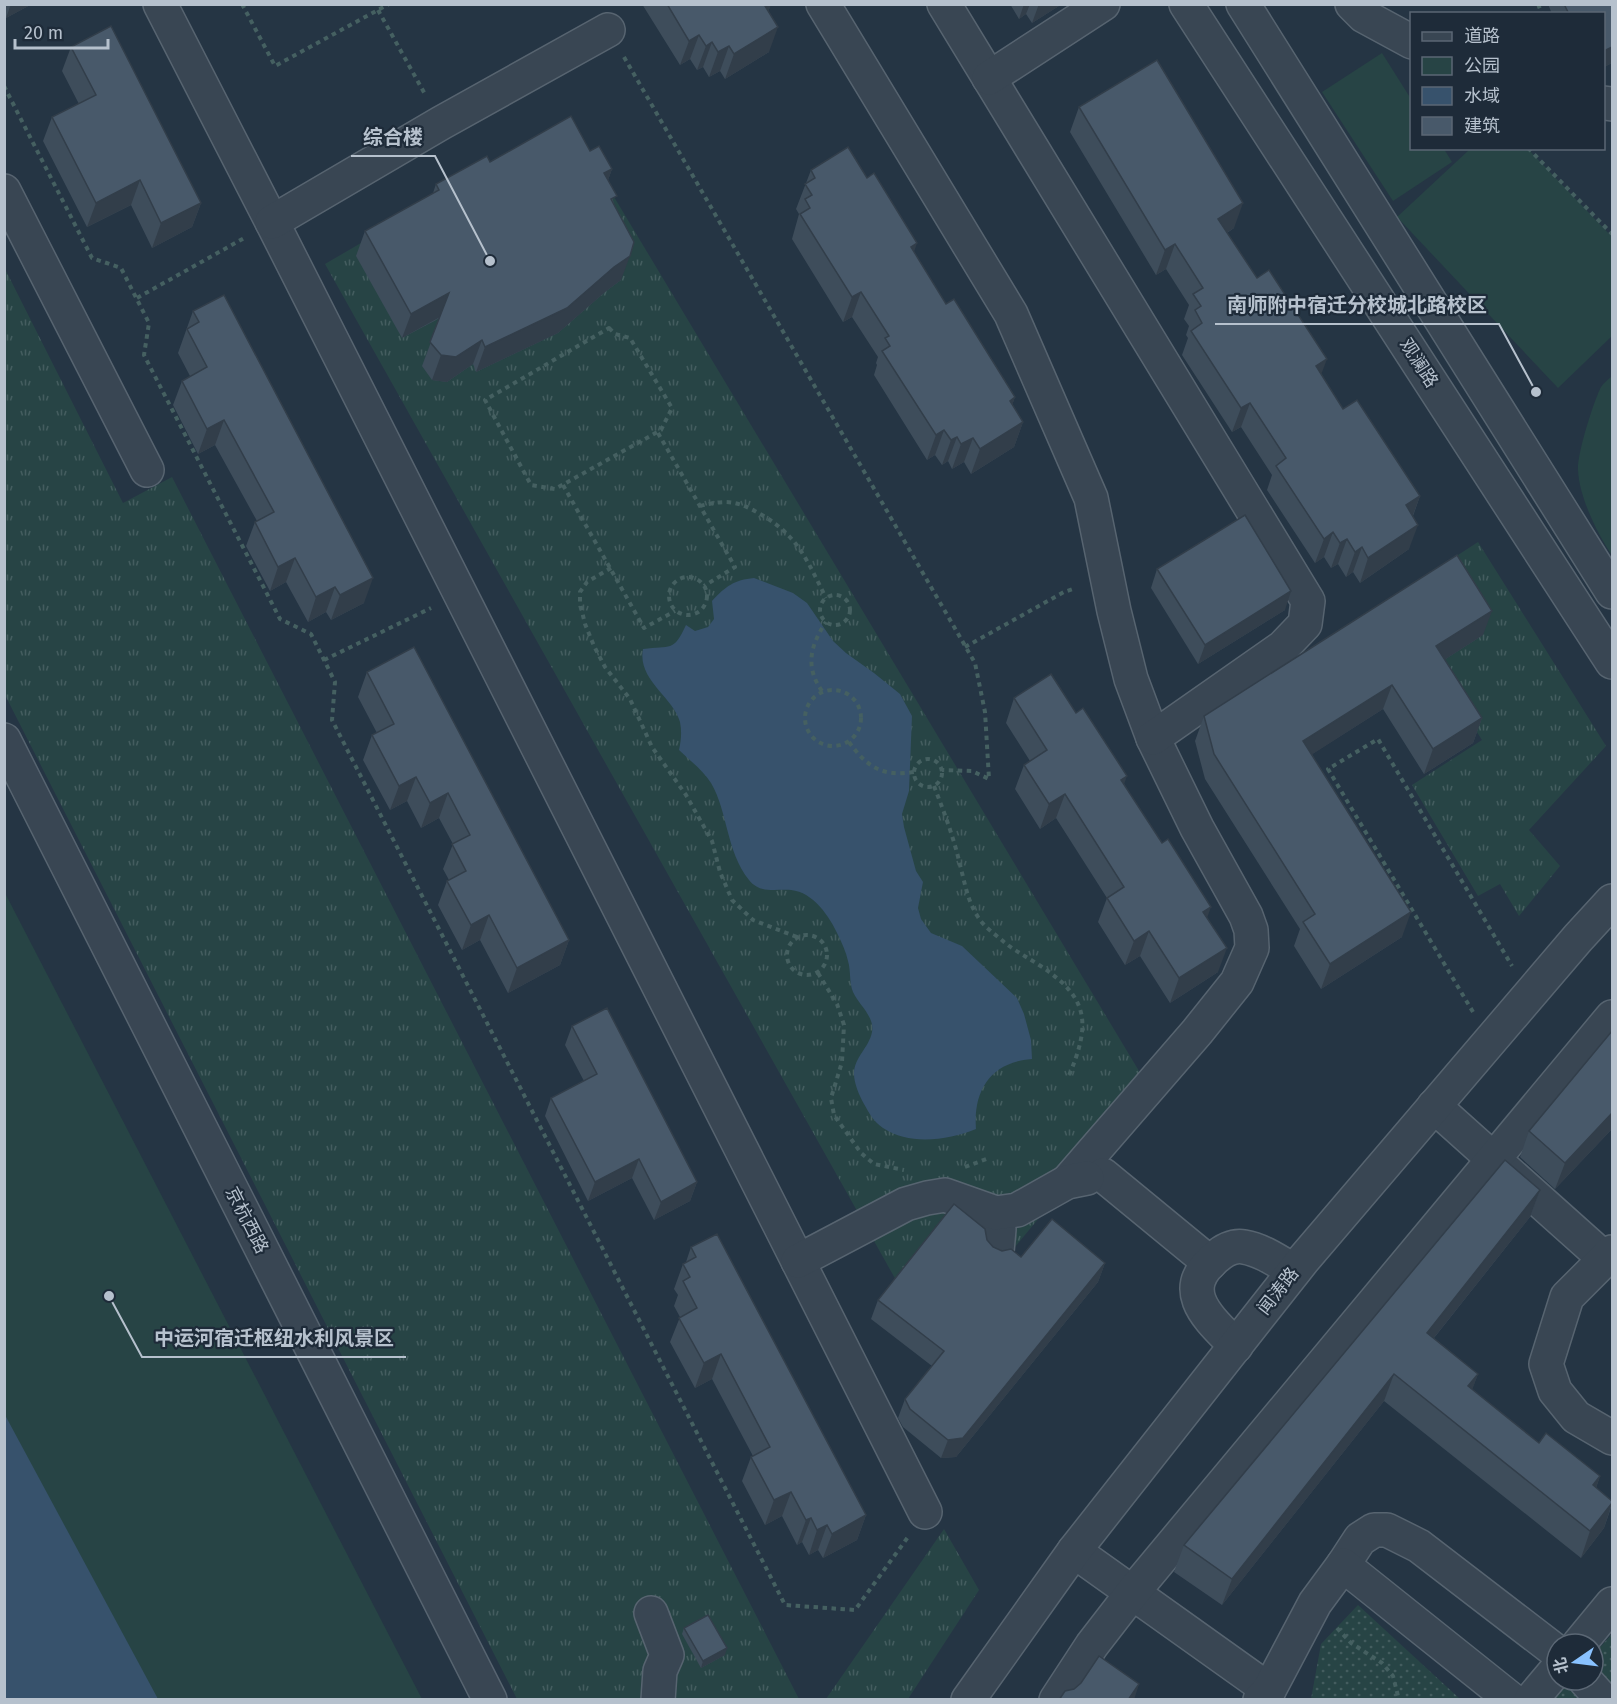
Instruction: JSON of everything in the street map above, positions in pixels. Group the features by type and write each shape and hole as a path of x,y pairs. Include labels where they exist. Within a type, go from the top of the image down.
{"street":[{"path":"160,4 925,1512"},
{"path":"823,4 1011,314 1091,498 1109,589 1131,679 1153,738 1197,828 1246,916 1251,930 1252,948 1237,982 1197,1032 1067,1182"},
{"path":"944,4 1308,601 1305,624 1283,647 1153,738"},
{"path":"989,78 1103,4"},
{"name":"观澜路","path":"1186,4 1612,662"},
{"path":"1243,4 1612,592"},
{"path":"1352,4 1364,16 1410,41"},
{"path":"272,222 441,123 608,30"},
{"path":"4,190 147,470"},
{"name":"京杭西路","path":"4,740 490,1700"},
{"name":"闻涛路","path":"968,1700 1074,1551 1294,1271 1612,901"},
{"path":"1056,1700 1092,1645 1133,1592 1612,1017"},
{"path":"1434,1106 1609,1255 1566,1297 1546,1365 1555,1391 1576,1417 1612,1438"},
{"path":"1103,1174 1121,1120"},
{"path":"798,1261 906,1204 927,1198 945,1195 996,1213 1017,1210 1067,1182 1103,1174"},
{"path":"1103,1174 1209,1263"},
{"path":"996,1213 999,1229 997,1251"},
{"path":"1236,1346 1200,1307 1198,1286 1209,1263 1221,1253 1233,1247 1242,1246 1258,1251 1294,1271"},
{"path":"1074,1551 1133,1592 1264,1695 1315,1603 1360,1539 1374,1530 1387,1530 1419,1546 1545,1643"},
{"path":"1343,1565 1512,1700"},
{"path":"1589,1632 1612,1604"},
{"path":"651,1613 667,1655 660,1671 658,1700"},
{"path":"1531,1700 1545,1683"}],"path":[{"path":"242,4 275,66 389,4"},
{"path":"378,10 441,123"},
{"path":"608,30 975,663 985,712 989,779 972,771 942,770"},
{"path":"4,86 92,258 121,268 137,298 149,322 144,355 280,619 311,634 335,682 332,720 785,1605 855,1610 925,1512"},
{"path":"1530,150 1612,234"},
{"path":"137,298 272,222"},
{"path":"1608,230 1612,226"},
{"path":"609,328 615,334 630,338 672,408 661,430 657,433 563,485 555,489 531,485 485,400 609,328"},
{"path":"657,433 735,567 704,586"},
{"path":"563,485 644,628 675,611"},
{"path":"700,506 719,501 743,504 780,526 794,540 826,598"},
{"path":"611,568 587,582 580,592 585,624 594,646 605,667 630,699 652,747 680,786 712,841 720,872 732,900 753,920 798,937"},
{"path":"682,578 695,578 704,586 707,598 702,609 692,615 675,611 669,599 672,586 682,578"},
{"path":"965,647 1064,592 1079,587 1109,589"},
{"path":"324,660 460,593"},
{"path":"836,596 845,599 849,608 848,618 844,622 835,625 826,622 820,610 826,598 836,596"},
{"path":"822,691 814,680 812,650 816,637 826,622"},
{"path":"840,690 855,700 861,717 860,727 849,742 831,747 822,744 808,732 805,713 808,704 822,691 840,690"},
{"path":"1490,1041 1328,769 1378,739 1530,995"},
{"path":"849,742 857,753 875,769 896,775 914,772"},
{"path":"929,758 938,762 942,770 941,780 934,786 920,785 915,778 914,772 920,761 929,758"},
{"path":"934,786 945,812 965,890 978,917 987,929 1017,952 1061,980 1078,1002 1082,1020 1082,1040 1068,1078"},
{"path":"804,935 818,938 826,949 826,962 818,973 805,976 798,974 789,965 786,959 788,946 798,937 804,935"},
{"path":"818,973 837,1004 844,1025 842,1062 831,1098 834,1115 861,1153 874,1164 908,1170"},
{"path":"958,1169 989,1158"},
{"path":"1315,1603 1351,1643 1382,1663 1393,1676 1399,1700"}],"green space":[{"path":"1382,53 1410,97 1410,150 1445,150 1452,162 1393,201 1322,92"},
{"path":"569,122 1148,1086 933,1346 325,264"},
{"path":"1469,150 1529,150 1612,237 1612,336 1558,388 1397,217"},
{"path":"4,267 123,503 172,477 799,1699 517,1699 5,695"},
{"path":"1612,376 1612,555 1600,537 1590,514 1579,480 1578,463 1593,406 1601,387"},
{"path":"1478,542 1606,746 1529,830 1560,866 1519,916 1500,884 1478,896 1412,785 1482,740 1392,598"},
{"path":"5,893 422,1699 5,1699"},
{"path":"944,1529 979,1590 908,1699 826,1699"},
{"path":"1358,1605 1460,1699 1311,1699 1321,1644"},
{"path":"1612,1634 1612,1699 1551,1700 1559,1692 1605,1692 1605,1642"}],"water":[{"path":"754,578 793,593 807,603 833,641 900,694 912,716 909,791 902,814 916,871 923,882 918,908 921,919 931,933 962,946 1017,998 1031,1040 1032,1059 1006,1066 995,1072 988,1080 978,1102 976,1129 953,1136 917,1139 894,1134 880,1126 872,1117 859,1093 854,1074 856,1063 872,1032 871,1021 853,992 847,958 835,928 820,906 807,895 791,890 763,889 749,880 741,869 731,844 717,794 708,778 679,750 680,722 645,670 643,649 674,644 686,625 695,631 708,627 714,619 712,601 731,585 741,580"},
{"path":"5,1415 158,1699 5,1699"}],"building":[{"path":"667,4 768,4 765,6 778,27 734,54 729,46 718,52 712,42 706,46 699,35 689,41"},
{"path":"1564,4 1612,4 1612,47 1605,50 1605,12 1568,12"},
{"path":"111,26 201,203 161,223 140,180 96,203 52,117 96,95 71,47"},
{"path":"1157,60 1243,203 1218,219 1257,278 1269,270 1327,359 1316,366 1343,409 1357,400 1420,496 1406,505 1418,525 1368,558 1362,547 1355,552 1347,539 1340,543 1333,532 1324,539 1276,466 1286,458 1250,403 1241,408 1191,331 1202,323 1195,310 1201,306 1193,294 1203,288 1175,244 1165,250 1079,107"},
{"path":"571,116 590,151 599,146 612,169 604,173 617,196 611,199 634,242 630,256 567,308 485,347 482,340 456,357 441,355 430,342 449,293 411,314 365,231 439,190 436,184 487,156 490,162"},
{"path":"848,147 867,178 874,173 917,243 911,247 946,304 954,299 1015,397 1010,401 1023,422 980,449 973,438 961,444 957,437 951,440 944,430 936,435 882,351 890,346 885,338 889,336 861,292 852,297 800,214 810,208 805,199 812,195 805,184 815,178 811,170"},
{"path":"224,295 373,578 340,595 335,587 316,597 295,558 278,567 255,522 274,512 224,420 207,429 182,381 207,367 187,329 199,322 193,311"},
{"path":"1245,515 1291,591 1205,645 1157,569"},
{"path":"1457,555 1492,611 1436,646 1482,718 1433,749 1392,685 1303,741 1411,912 1330,964 1303,922 1315,914 1214,754 1204,716"},
{"path":"414,647 569,940 517,968 489,915 471,925 447,881 466,871 452,844 470,835 448,793 430,803 416,777 399,786 372,735 394,724 367,672"},
{"path":"1051,674 1076,713 1083,708 1127,776 1121,780 1162,843 1168,839 1211,907 1203,912 1227,948 1179,978 1149,931 1134,941 1107,898 1124,887 1065,794 1049,804 1024,765 1047,750 1014,698"},
{"path":"607,1008 697,1182 661,1202 639,1159 595,1182 551,1098 597,1074 572,1026"},
{"path":"1612,1031 1612,1113 1565,1163 1529,1131"},
{"path":"1505,1160 1540,1190 1427,1333 1478,1374 1468,1386 1539,1443 1546,1433 1600,1476 1593,1485 1612,1503 1590,1531 1394,1374 1232,1579 1184,1545"},
{"path":"954,1204 985,1229 987,1240 993,1247 1002,1251 1011,1249 1021,1257 1052,1219 1105,1263 963,1438 948,1440 910,1409 905,1399 944,1351 878,1300"},
{"path":"717,1234 866,1515 832,1534 827,1525 817,1530 811,1518 806,1520 791,1492 774,1500 751,1457 770,1447 721,1354 704,1363 679,1318 697,1308 683,1281 690,1277 683,1264 696,1257 691,1247"},
{"path":"708,1615 727,1648 703,1661 684,1628"},
{"path":"1099,1656 1139,1684 1128,1700 1059,1700 1065,1691 1074,1689 1081,1683"}],"place":[{"name":"综合楼","path":"490,261"},
{"name":"南师附中宿迁分校城北路校区","path":"1536,392"},
{"name":"中运河宿迁枢纽水利风景区","path":"109,1296"}]}
